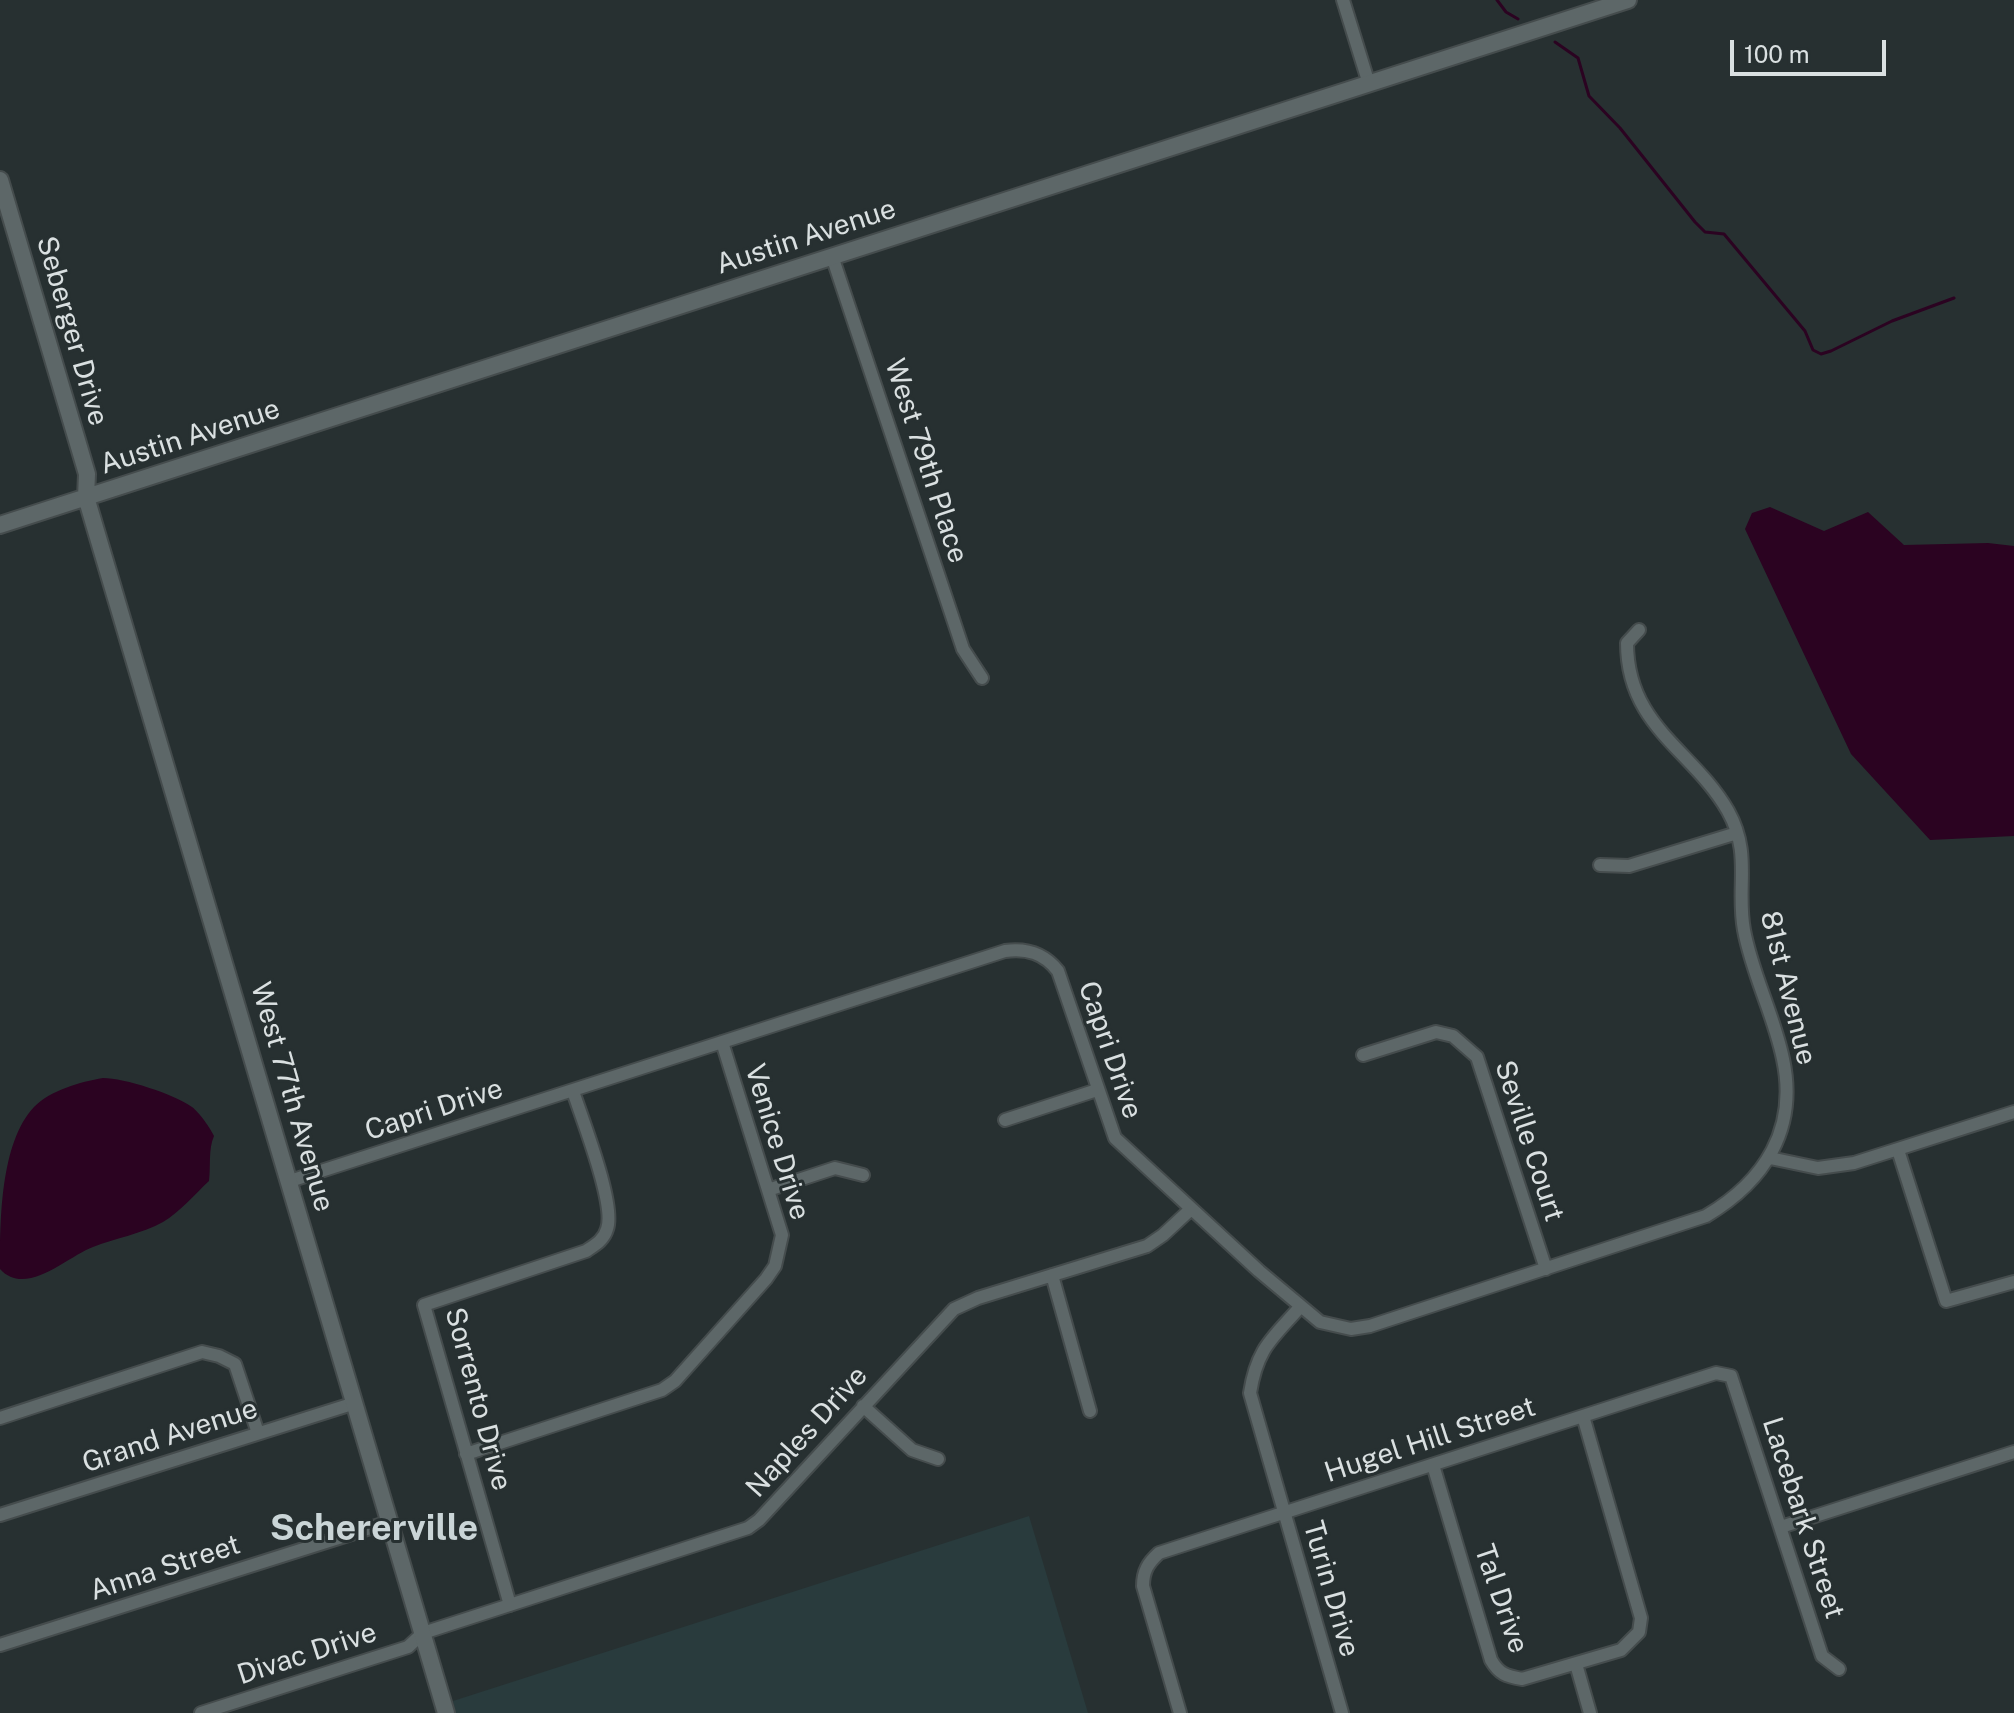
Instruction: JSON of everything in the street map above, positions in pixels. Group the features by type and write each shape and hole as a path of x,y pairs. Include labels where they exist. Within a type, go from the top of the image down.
{"street":[{"path":"1343,0 1369,84"},
{"name":"Austin Avenue","path":"1,520 86,497 1628,0"},
{"name":"Seberger Drive","path":"0,180 87,474 86,497"},
{"name":"West 79th Place","path":"832,256 963,649 982,678"},
{"name":"West 77th Avenue","path":"86,497 446,1713"},
{"name":"81st Avenue","path":"1639,630 1627,643 1627,666 1637,692 1658,730 1711,787 1728,811 1737,833 1743,861 1744,931 1783,1057 1787,1081 1781,1127 1770,1158 1740,1192"},
{"path":"1600,865 1629,866 1737,833"},
{"name":"Capri Drive","path":"290,1181 1017,949 1041,956 1058,971 1115,1138 1300,1307 1320,1322 1333,1327 1351,1329 1370,1326 1693,1221 1724,1205 1740,1192"},
{"name":"Seville Court","path":"1363,1055 1436,1032 1453,1036 1477,1057 1546,1269"},
{"name":"Venice Drive","path":"466,1454 646,1397 675,1381 775,1266 782,1235 722,1042"},
{"path":"1005,1120 1097,1090"},
{"name":"Sorrento Drive","path":"510,1605 424,1305 586,1251 604,1237 608,1227 608,1203 573,1091"},
{"path":"1770,1158 1818,1168 1854,1163 2014,1112"},
{"path":"1898,1150 1946,1301 2014,1282"},
{"path":"768,1190 835,1168 863,1175"},
{"name":"Naples Drive","path":"423,1633 748,1528 759,1520 954,1309 978,1298 1147,1246 1191,1209"},
{"path":"1052,1275 1090,1411"},
{"name":"Turin Drive","path":"1300,1307 1263,1349 1254,1368 1250,1393 1342,1713"},
{"path":"0,1418 202,1352 235,1364 258,1433"},
{"name":"Hugel Hill Street","path":"1180,1713 1143,1586 1143,1574 1148,1563 1159,1553 1716,1373 1731,1376"},
{"name":"Lacebark Street","path":"1731,1376 1822,1656 1839,1669"},
{"name":"Grand Avenue","path":"0,1515 355,1403"},
{"path":"863,1406 912,1450 938,1459"},
{"path":"1583,1416 1641,1618 1639,1632 1621,1650 1576,1664 1590,1713"},
{"path":"1781,1527 2014,1452"},
{"name":"Tal Drive","path":"1433,1465 1491,1660 1498,1671 1522,1679 1576,1664"},
{"name":"Anna Street","path":"0,1645 389,1522"},
{"name":"Divac Drive","path":"201,1713 408,1647 423,1633"}],"shaded area":[{"path":"1770,507 1824,531 1868,512 1904,545 1988,543 2014,546 2014,836 1930,840 1851,754 1745,529 1752,513"},
{"path":"103,1078 149,1088 195,1109 214,1136 209,1181 175,1213 155,1226 93,1247 34,1277 10,1277 0,1269 1,1229 4,1184 14,1141 34,1107 49,1096 76,1084"},
{"path":"1029,1516 1088,1713 456,1713 453,1701"}],"waterway":[{"path":"1497,0 1506,12 1518,19"},
{"path":"1555,42 1578,58 1589,96 1620,128 1695,222 1705,232 1724,234 1805,331 1813,350 1821,354 1831,351 1892,321 1954,298"}],"district":[{"name":"Schererville","path":"374,1529"}]}
